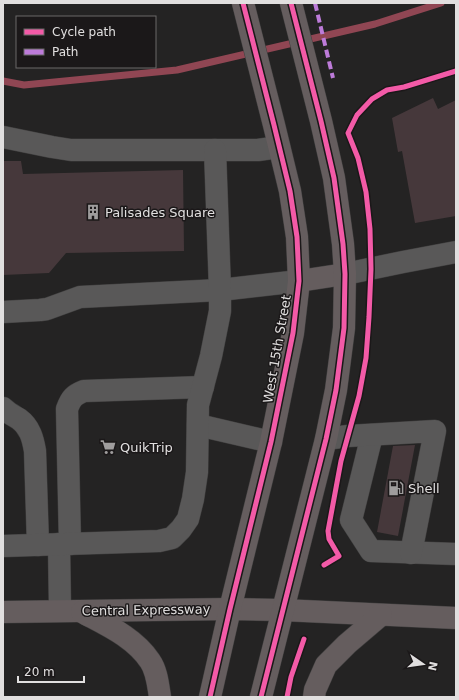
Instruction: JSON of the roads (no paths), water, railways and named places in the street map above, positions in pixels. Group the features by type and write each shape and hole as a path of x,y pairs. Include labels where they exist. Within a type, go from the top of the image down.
{"main road":[{"name":"West 15th Street","path":"210,697 271,442 293,333 299,281 297,237 290,191 243,3"},
{"path":"261,697 326,438 336,390 344,328 345,274 343,244 334,178 322,121 291,3"},
{"path":"299,281 345,274"},
{"name":"Central Expressway","path":"3,612 230,609 456,618"},
{"path":"70,610 115,630 135,643 151,662 158,679 160,697"},
{"path":"314,697 315,690 326,665 347,644 381,615"}],"lane":[{"path":"3,137 71,150 258,150 279,146"},
{"path":"3,546 159,541 172,538 188,519 193,500 197,472 198,405 211,356 220,311 215,150"},
{"path":"345,274 456,252"},
{"path":"3,312 47,309 80,297 220,290 299,281"},
{"path":"48,545 67,409 70,401 77,394 84,391 203,387"},
{"path":"3,408 26,425 33,440 48,545"},
{"path":"3,425 13,429 18,434 21,441 48,545 70,610"},
{"path":"198,425 271,442"},
{"path":"326,438 435,431 411,553"},
{"path":"372,435 351,520 371,551 456,554"}],"waterway":[{"path":"3,81 24,85 177,70 375,24 441,3"}],"place":[{"name":"Palisades Square","path":"93,212"},
{"name":"QuikTrip","path":"108,447"},
{"name":"Shell","path":"396,488"}]}
